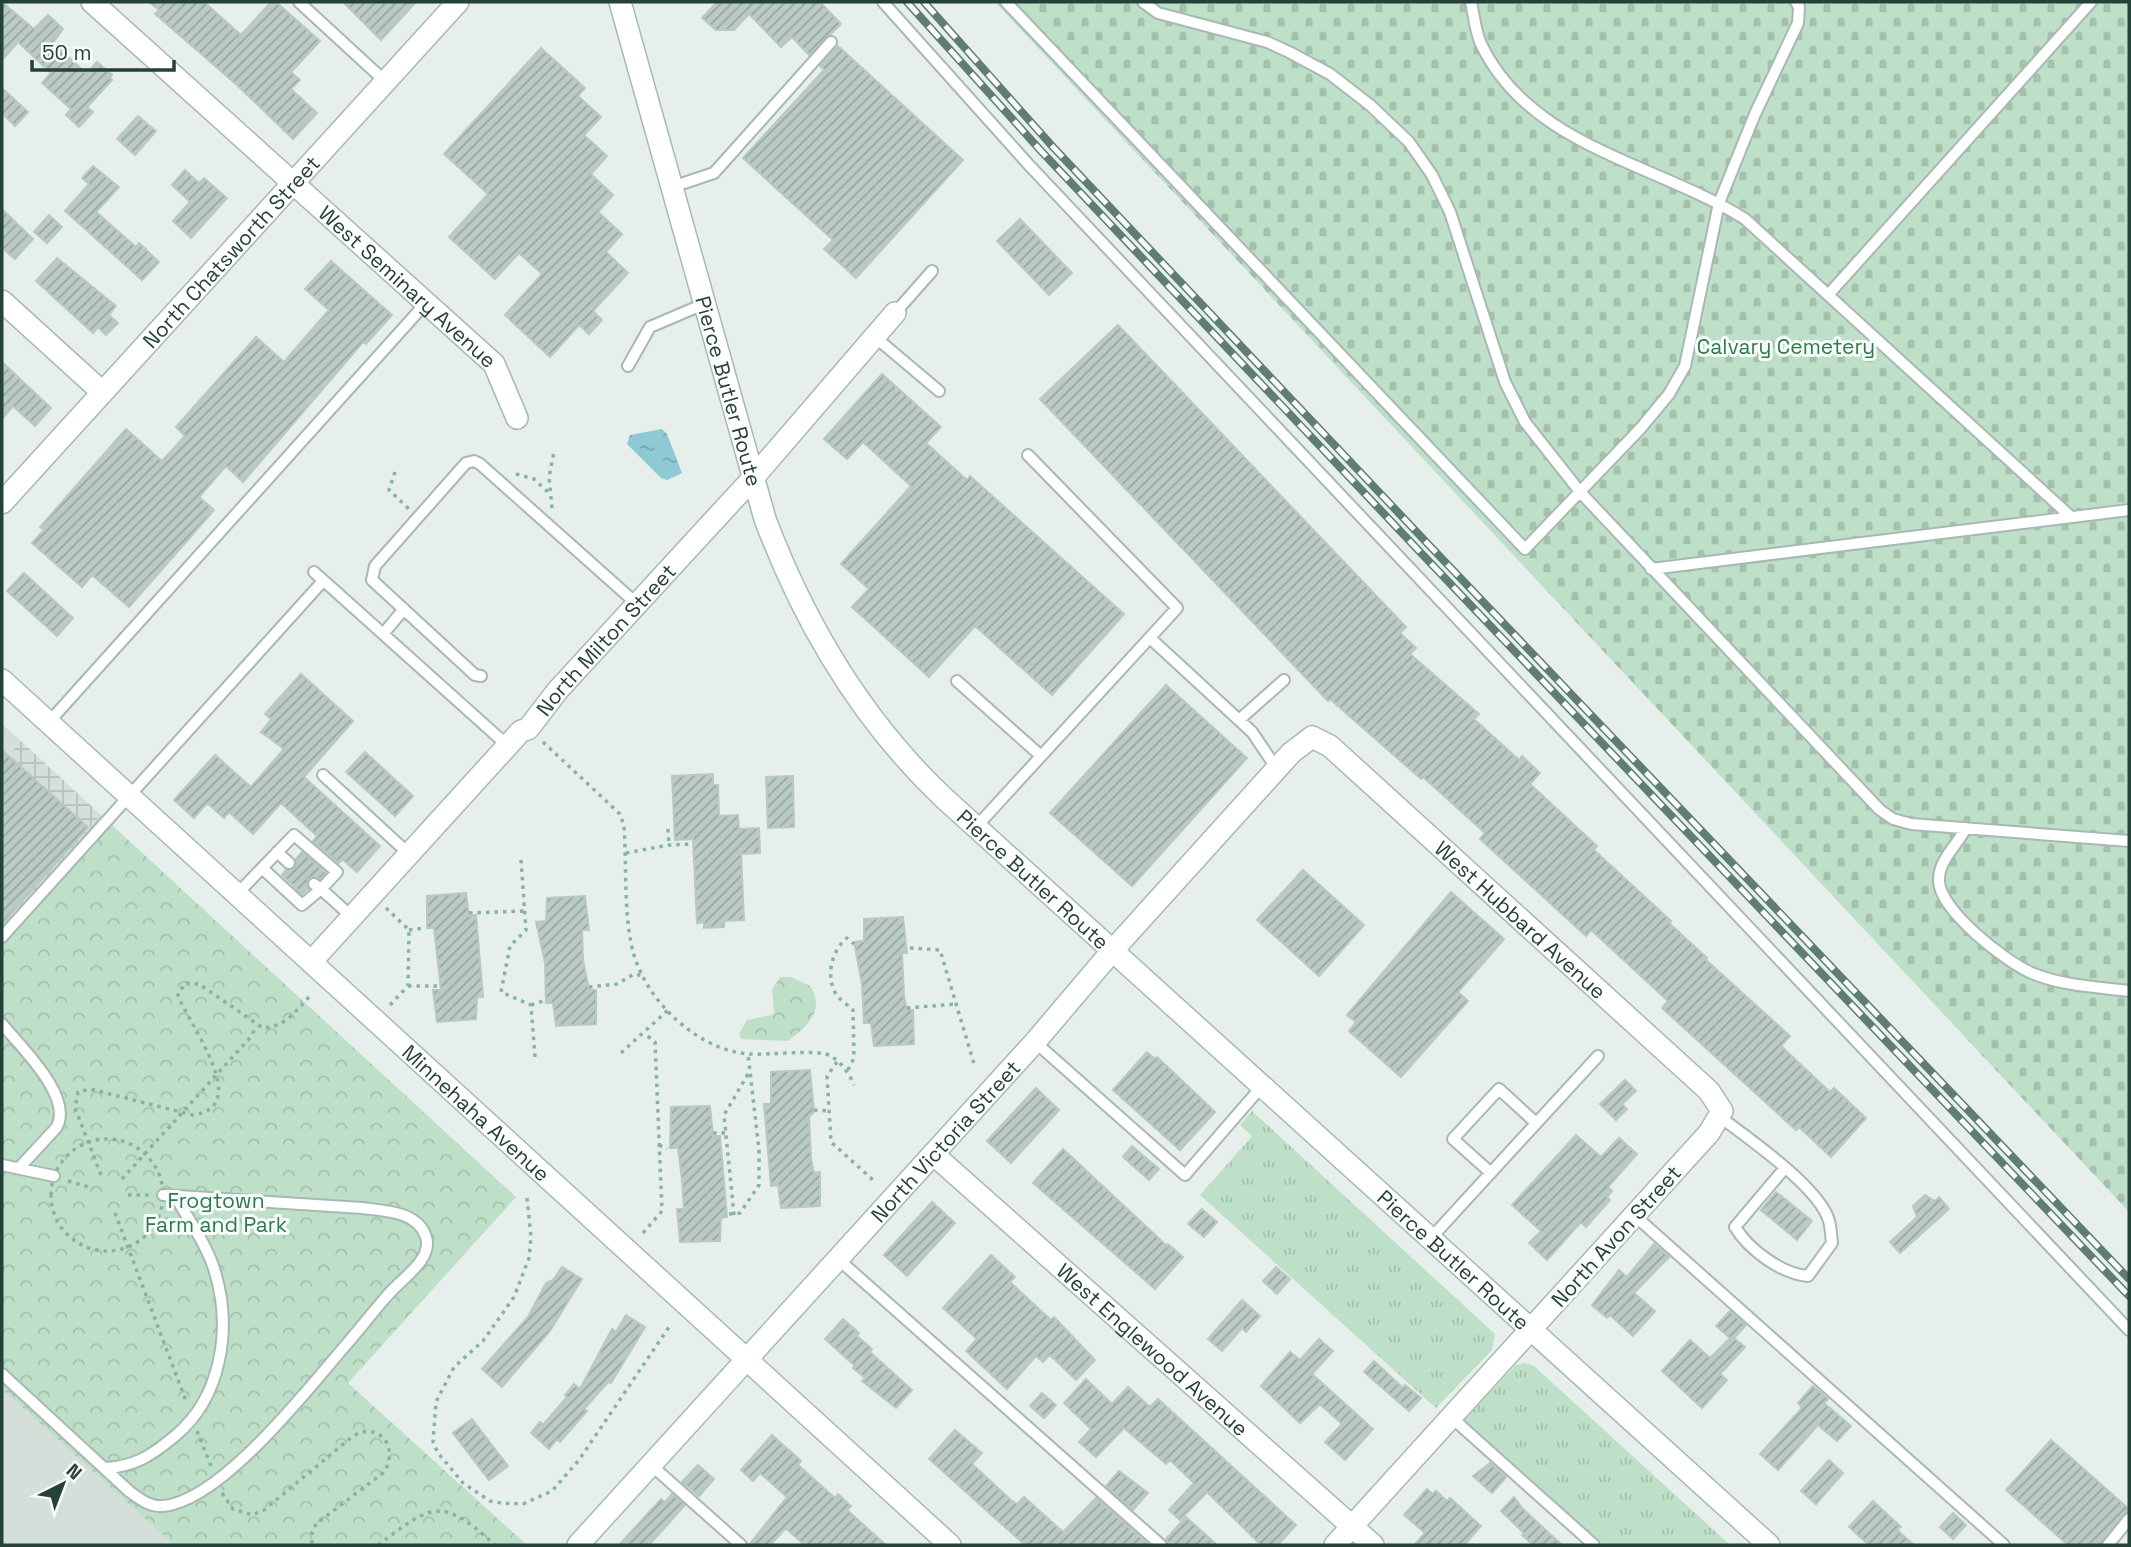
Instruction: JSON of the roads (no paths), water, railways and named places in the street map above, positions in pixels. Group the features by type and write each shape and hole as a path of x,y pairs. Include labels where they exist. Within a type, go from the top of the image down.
{"street":[{"name":"West Seminary Avenue","path":"92,2 494,364 517,418"},
{"name":"North Chatsworth Street","path":"4,497 387,83 458,2"},
{"name":"Pierce Butler Route","path":"620,2 753,478 780,559 841,675 890,744 976,827 1769,1545"},
{"path":"2,301 102,392"},
{"name":"North Milton Street","path":"311,962 521,731 528,729 558,690 753,478 895,313"},
{"name":"Minnehaha Avenue","path":"2,680 950,1545"},
{"name":"North Victoria Street","path":"578,1545 1035,1042 1112,950 1276,769 1312,737"},
{"name":"West Hubbard Avenue","path":"1312,737 1330,746 1709,1091 1721,1114"},
{"name":"North Avon Street","path":"1335,1545 1634,1215 1721,1114"},
{"name":"West Englewood Avenue","path":"933,1154 1373,1545"}],"lane":[{"path":"299,2 387,83"},
{"path":"883,2 1028,164 2129,1330"},
{"path":"1006,2 1525,549 1581,493 1669,394 1685,366 1719,203 1755,114 1798,23 1799,7 1796,2"},
{"path":"1143,2 1158,13 1268,42 1289,52 1330,74 1370,105 1409,142 1432,175 1450,212 1510,392 1525,422 1581,493 1880,810 1893,819 1911,824 2129,841"},
{"path":"1471,2 1480,41 1499,75 1526,106 1566,133 1719,203 1745,219 2070,516"},
{"path":"1828,295 2091,2"},
{"path":"672,187 714,173 831,42"},
{"path":"895,313 932,271"},
{"path":"48,722 426,303"},
{"path":"628,366 649,327 704,304"},
{"path":"875,337 939,391"},
{"path":"976,827 1177,608 1028,455"},
{"path":"481,676 475,675 372,580 372,573 466,463 474,461 637,604"},
{"path":"1651,569 2129,510"},
{"path":"2,937 129,796 319,576 508,746"},
{"path":"383,634 404,609"},
{"path":"1150,638 1252,732 1276,769"},
{"path":"1239,720 1284,680"},
{"path":"957,681 1041,757"},
{"path":"323,775 410,854"},
{"path":"1966,828 1942,864 1938,880 1942,898 1957,916 2031,973 2060,982 2129,991"},
{"path":"237,894 277,852 294,835 337,872 317,887 302,905 262,868"},
{"path":"277,852 289,863"},
{"path":"317,887 352,917"},
{"path":"2,1024 54,1090 61,1110 61,1121 56,1128 19,1168"},
{"path":"1035,1042 1185,1175 1263,1085"},
{"path":"1431,1238 1598,1056"},
{"path":"1491,1173 1453,1139 1499,1089 1536,1123"},
{"path":"1721,1114 1784,1169 1809,1191 1829,1219 1832,1243 1808,1276 1794,1275 1767,1258 1741,1237 1735,1227 1784,1169"},
{"path":"2,1165 54,1177"},
{"path":"2,1374 104,1468 147,1504 162,1506 184,1501 217,1482 317,1379 387,1295 420,1262 427,1248 426,1237 410,1218 373,1209 169,1196 215,1270 222,1301 224,1332 218,1367 193,1419 143,1460 133,1465 104,1468"},
{"path":"1634,1215 2004,1545"},
{"path":"838,1259 1161,1545"},
{"path":"1451,1417 1594,1545"},
{"path":"650,1464 741,1545"},
{"path":"2108,1545 2129,1519"}],"water":[{"path":"662,429 667,434 682,473 667,480 661,478 627,444 630,435"}],"railway":[{"path":"907,2 1042,152 2129,1296"},
{"path":"924,2 1053,147 2129,1279"}],"park label":[{"name":"Calvary Cemetery","path":"1786,346"},
{"name":"Frogtown Farm and Park","path":"216,1212"}]}
